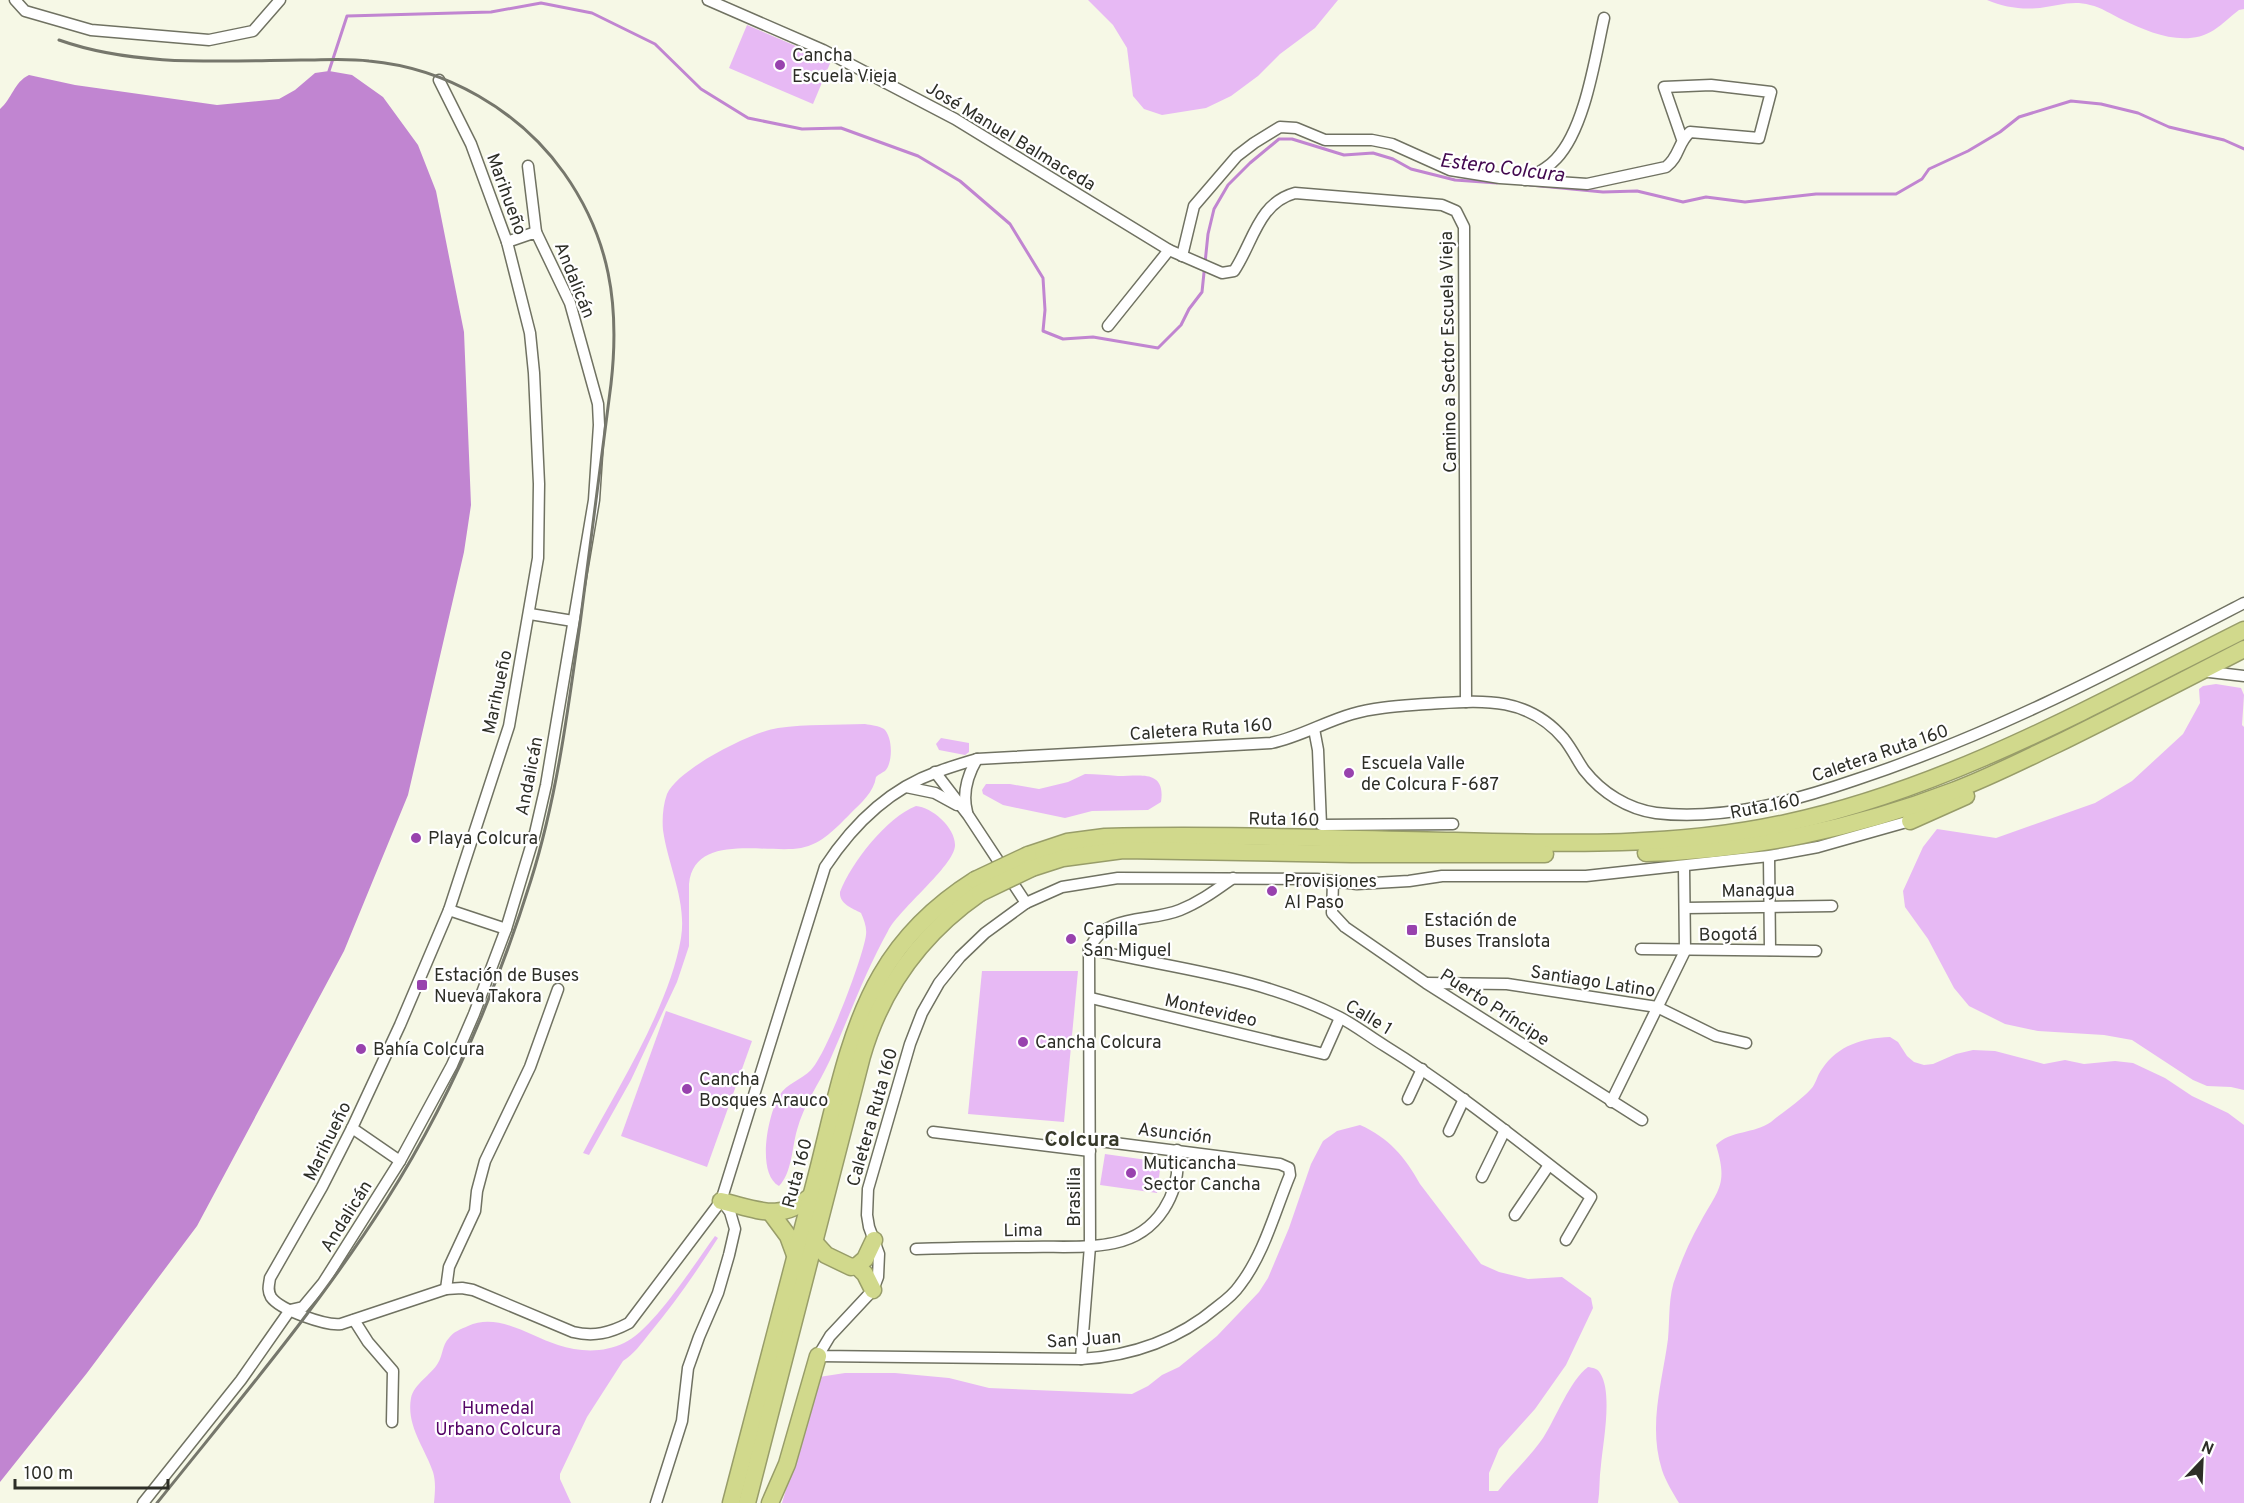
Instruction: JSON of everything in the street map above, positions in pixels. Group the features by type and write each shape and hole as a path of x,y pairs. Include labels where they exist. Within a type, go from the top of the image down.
{"highway":[{"name":"Ruta 160","path":"731,1503 848,1059 871,992 890,960 915,929 943,902 1035,862 1067,842 1105,837 1545,844 1672,841 1748,831 1842,809 1934,779 2006,748 2244,630"},
{"name":"Ruta 160","path":"1035,862 1124,850 1431,855 1687,851 1778,838 1846,824 1944,794 2009,767 2244,650"},
{"path":"1910,820 1954,802 2009,767"},
{"name":"Ruta 160","path":"747,1503 862,1056 880,1006 897,975 921,944 978,886"},
{"path":"722,1201 771,1213 790,1210 811,1196"},
{"path":"771,1213 788,1236 795,1255"},
{"path":"815,1243 826,1256 851,1267 857,1266 869,1253 874,1240"},
{"path":"857,1266 865,1274 873,1290"},
{"path":"770,1503 788,1464 818,1356"}],"street":[{"path":"15,0 25,10 91,30 209,40 253,31 280,0"},
{"name":"José Manuel Balmaceda","path":"708,0 823,50 955,119 1169,250 1222,273"},
{"path":"1525,180 1556,159 1575,129 1604,18"},
{"name":"Marihueño","path":"290,1310 272,1298 268,1288 270,1278 322,1187 352,1128 400,1025 449,910 509,726 538,558 539,484 534,373 528,322 507,242 471,144 439,80"},
{"path":"1182,256 1194,206 1237,156 1254,142 1280,127 1296,128 1325,140 1372,140 1392,144 1450,170 1525,180 1587,184 1666,167 1675,160 1682,139 1689,132 1759,138 1771,92 1711,84 1664,87 1682,139"},
{"name":"Andalicán","path":"290,1310 303,1307 323,1283 400,1161 452,1065 506,929 535,833 546,785 594,500 599,425 598,404 570,303 536,232 528,166"},
{"name":"Camino a Sector Escuela Vieja","path":"1222,273 1234,271 1260,219 1270,206 1295,193 1442,205 1452,208 1460,216 1464,226 1466,702"},
{"name":"Andalicán","path":"507,242 536,232"},
{"path":"1108,326 1169,250"},
{"name":"Caletera Ruta 160","path":"446,1289 473,1290 573,1332 588,1336 618,1329 635,1317 722,1201 825,867 860,822 906,787 935,772 977,759 1264,743 1286,740 1366,710 1466,702 1503,703 1537,716 1564,739 1583,769 1599,786 1632,806 1658,813 1749,808 1818,793 1965,740 2068,694 2244,603"},
{"path":"530,614 573,621"},
{"path":"2201,671 2244,676"},
{"path":"1314,729 1318,750 1321,825 1453,824"},
{"path":"968,815 965,789 969,773 977,759"},
{"path":"935,772 968,815 1026,903"},
{"path":"906,787 934,793 952,802 968,815"},
{"name":"Caletera Ruta 160","path":"873,1290 880,1262 867,1215 868,1189 910,1044 922,1013 939,983 960,957 985,933 1026,903 1062,888 1100,880 1136,877 1317,879 1357,884 1442,876 1586,876 1769,856 1818,847 1910,820"},
{"path":"1769,856 1770,950"},
{"path":"1611,1102 1685,951 1684,866"},
{"path":"1089,949 1097,936 1111,925 1161,916 1180,910 1206,897 1233,878"},
{"name":"Puerto Príncipe","path":"1333,882 1332,913 1345,927 1426,983 1642,1120"},
{"name":"Managua","path":"1685,908 1832,906"},
{"path":"449,910 506,929"},
{"name":"Brasilia","path":"1081,1359 1090,1246 1091,998 1089,949"},
{"name":"Calle 1","path":"1089,949 1237,979 1340,1017 1422,1069 1464,1099 1591,1197 1566,1240"},
{"name":"Bogotá","path":"1641,949 1816,951"},
{"name":"Santiago Latino","path":"1426,983 1507,984 1657,1007 1716,1036 1746,1043"},
{"path":"143,1503 241,1380 290,1310 333,1325 446,1289 449,1267 475,1211 477,1191 485,1161 530,1066 558,989"},
{"name":"Montevideo","path":"1091,998 1324,1054 1340,1017"},
{"path":"1408,1100 1422,1069"},
{"path":"1449,1131 1464,1099"},
{"path":"352,1128 400,1161"},
{"path":"1482,1177 1505,1130"},
{"name":"Asunción","path":"933,1132 1091,1146 1177,1150 1280,1164 1290,1168"},
{"name":"Lima","path":"916,1249 1090,1246 1124,1241 1144,1230 1161,1214 1176,1184 1177,1150"},
{"path":"1515,1215 1549,1165"},
{"name":"San Juan","path":"818,1356 1081,1359 1119,1355 1164,1341 1197,1322 1240,1286 1257,1255 1290,1175 1290,1168"},
{"path":"656,1503 681,1421 688,1368 718,1293 731,1246 734,1224 730,1212 722,1201"},
{"path":"818,1356 830,1336 873,1290"},
{"path":"354,1320 368,1342 393,1371 392,1422"}],"green space":[{"path":"1088,0 1338,0 1315,28 1280,54 1258,76 1231,96 1206,108 1162,115 1144,109 1133,96 1127,48 1113,25"},
{"path":"1987,0 2244,0 2244,9 2239,10 2217,28 2203,35 2180,38 2156,34 2098,7 2083,4 2071,3 2026,9"},
{"name":"Cancha Escuela Vieja","path":"747,25 831,61 813,104 729,68"},
{"path":"2216,684 2241,688 2244,695 2242,725 2244,727 2244,1090 2207,1086 2193,1080 2132,1040 2104,1035 2038,1031 2005,1024 1969,1006 1954,988 1928,939 1905,907 1903,891 1923,847 1937,829 1996,838 2095,803 2132,781 2183,734 2200,703 2199,689"},
{"path":"865,724 882,728 887,733 891,756 888,767 876,777 873,788 866,797 828,835 816,843 801,848 718,851 704,857 694,868 689,884 689,946 677,982 631,1080 589,1155 583,1153 654,1020 675,965 682,924 679,897 663,830 663,812 667,794 674,784 700,763 751,736 778,728"},
{"path":"941,738 969,743 969,752 965,755 939,750 936,744"},
{"path":"1085,774 1150,777 1159,784 1161,802 1148,810 1092,811 1065,818 1003,805 983,794 982,790 986,784 1010,784 1039,789 1068,782"},
{"path":"916,806 936,814 952,832 955,846 952,855 888,931 830,1060 804,1111 797,1130 787,1174 779,1186 772,1179 766,1157 771,1116 782,1092 811,1070 826,1046 843,1006 866,935 866,926 861,913 844,903 840,892 852,868 871,842 893,820"},
{"name":"Cancha Colcura","path":"982,971 1078,971 1064,1122 968,1114"},
{"name":"Cancha Bosques Arauco","path":"666,1011 752,1041 707,1167 621,1136"},
{"path":"1890,1037 1898,1042 1914,1062 1924,1065 1973,1050 1995,1051 2044,1064 2065,1060 2084,1064 2115,1061 2133,1063 2228,1113 2244,1125 2244,1503 1679,1503 1664,1474 1658,1453 1656,1421 1668,1339 1673,1283 1697,1227 1720,1186 1720,1158 1716,1145 1736,1134 1757,1129 1771,1122 1813,1087 1820,1071 1843,1049 1861,1041"},
{"path":"1360,1125 1388,1142 1402,1157 1481,1264 1499,1272 1528,1279 1562,1277 1591,1298 1593,1308 1566,1365 1535,1409 1499,1449 1489,1473 1489,1491 1498,1491 1538,1445 1569,1390 1588,1367 1600,1373 1604,1382 1607,1405 1598,1503 782,1503 819,1377 845,1373 895,1373 949,1378 989,1388 1132,1394 1179,1367 1217,1336 1259,1292 1268,1278 1289,1228 1311,1164 1323,1141 1337,1131"},
{"name":"Muticancha Sector Cancha","path":"1105,1154 1161,1162 1157,1193 1100,1185"},
{"name":"Humedal Urbano Colcura","path":"715,1236 718,1238 685,1287 640,1345 623,1361 587,1417 560,1474 571,1503 434,1503 434,1476 411,1418 411,1398 416,1388 438,1363 445,1344 451,1336 479,1322 491,1322 502,1323 574,1349 600,1350 624,1343 648,1325 660,1311"}],"shaded area":[{"path":"329,71 352,75 383,97 418,145 436,191 464,332 471,505 464,552 408,795 344,951 197,1226 87,1373 0,1482 0,109 16,86 29,75 75,85 217,105 279,99 295,90 315,73"}],"waterway":[{"name":"Estero Colcura","path":"329,71 347,16 491,12 541,3 592,13 655,44 701,89 748,118 802,129 841,128 918,156 960,181 1010,224 1043,278 1045,310 1043,331 1063,339 1093,337 1158,348 1181,325 1189,309 1202,292 1208,234 1214,209 1228,185 1279,139 1292,139 1344,155 1373,153 1393,159 1411,169 1455,180 1497,183"},
{"name":"Estero Colcura","path":"1530,185 1603,192 1637,191 1683,202 1706,197 1745,202 1816,194 1896,194 1922,179 1929,169 1968,151 2000,132 2019,117 2071,101 2101,104 2138,113 2169,127 2224,140 2244,149"}],"railway":[{"path":"59,40 118,55 178,60 361,60 398,65 453,83 503,112 525,130 546,150 580,197 592,222 608,273 614,327 611,384 580,624 555,785 531,880 486,1005 430,1125 360,1241 246,1392 157,1503"}],"place":[{"name":"Cancha Escuela Vieja","path":"780,65"},
{"name":"Escuela Valle de Colcura F-687","path":"1349,773"},
{"name":"Playa Colcura","path":"416,838"},
{"name":"Provisiones Al Paso","path":"1272,891"},
{"name":"Estación de Buses Translota","path":"1412,930"},
{"name":"Capilla San Miguel","path":"1071,939"},
{"name":"Estación de Buses Nueva Takora","path":"422,985"},
{"name":"Cancha Colcura","path":"1023,1042"},
{"name":"Bahía Colcura","path":"361,1049"},
{"name":"Cancha Bosques Arauco","path":"687,1089"},
{"name":"Muticancha Sector Cancha","path":"1131,1173"}],"district":[{"name":"Colcura","path":"1082,1139"}]}
